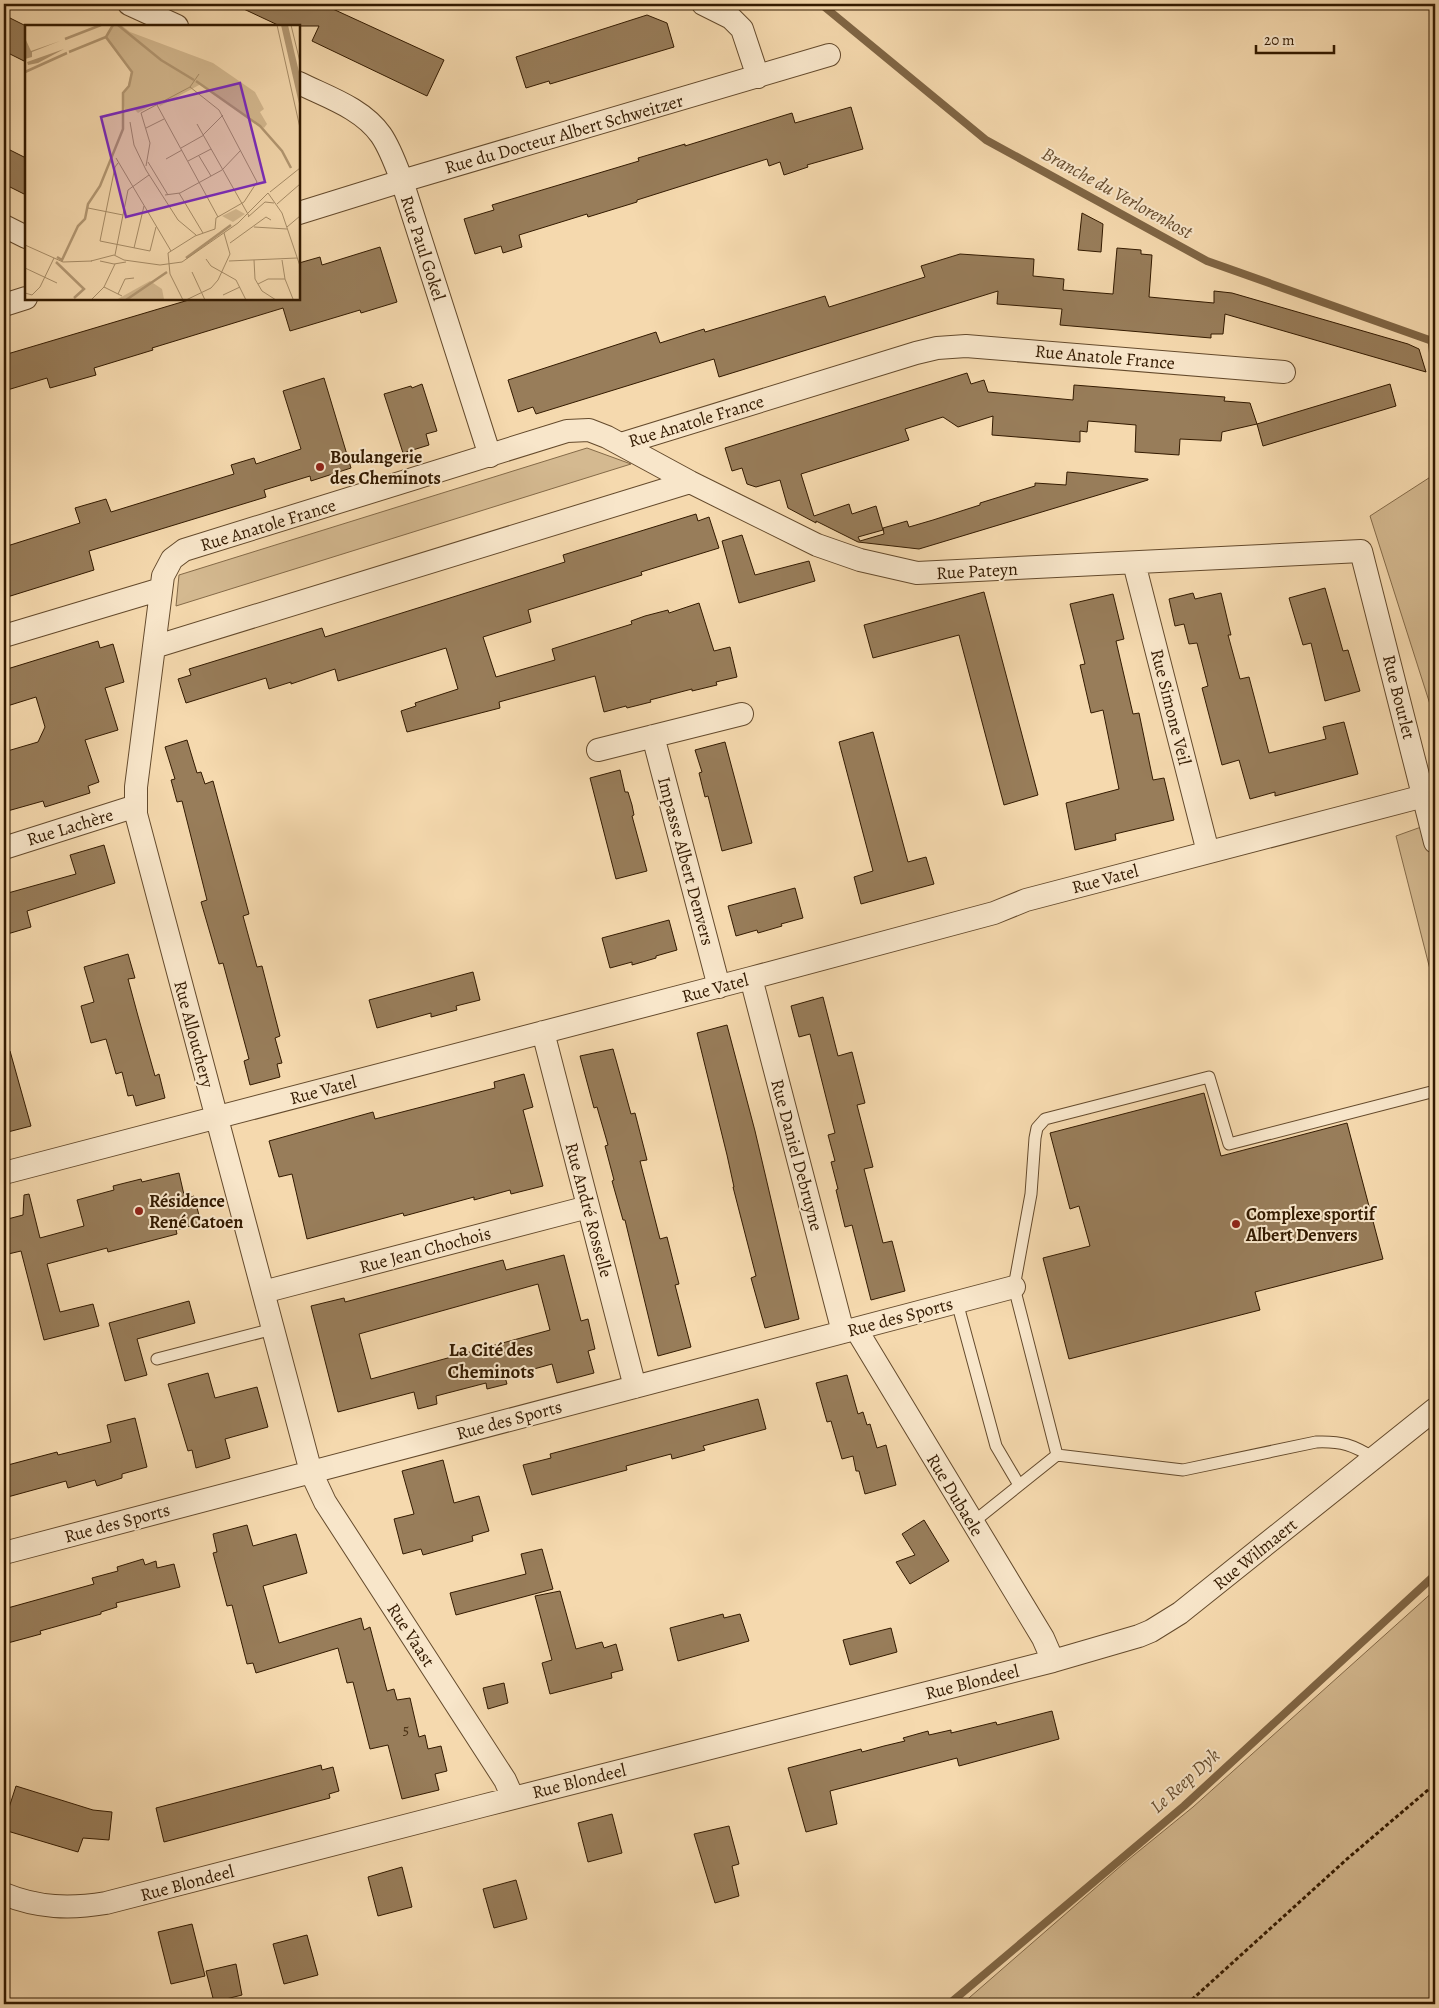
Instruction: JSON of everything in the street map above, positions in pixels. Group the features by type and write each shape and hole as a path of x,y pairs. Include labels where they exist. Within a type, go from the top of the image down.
{"street":[{"path":"130,4 175,25"},
{"path":"703,4 731,18 742,29 758,77"},
{"name":"Rue du Docteur Albert Schweitzer","path":"300,213 829,55"},
{"name":"Rue Paul Gokel","path":"300,83 350,108 372,124 387,145 402,181 490,456"},
{"path":"4,226 25,236"},
{"path":"4,305 25,298"},
{"name":"Rue Anatole France","path":"161,589 164,570 172,559 184,550 575,429 596,432 621,444 938,348 966,346 1284,372"},
{"name":"Rue Pateyn","path":"621,444 690,482 817,545 860,560 911,572 932,573 1361,552"},
{"path":"154,647 690,482"},
{"name":"Rue Bourlet","path":"1361,552 1435,842"},
{"name":"Rue Simone Veil","path":"1134,563 1208,852"},
{"path":"4,636 161,589"},
{"name":"Rue Allouchery","path":"161,589 136,787 138,823 311,1472"},
{"path":"598,750 742,714"},
{"name":"Impasse Albert Denvers","path":"653,736 719,986"},
{"name":"Rue Vatel","path":"4,1173 751,978 989,914 1026,900 1424,796"},
{"name":"Rue Lachère","path":"4,848 136,806"},
{"name":"Rue Daniel Debruyne","path":"751,978 850,1330"},
{"name":"Rue André Rosselle","path":"543,1032 635,1387"},
{"name":"Rue Jean Chochois","path":"263,1292 588,1206"},
{"name":"Rue des Sports","path":"4,1553 1014,1287"},
{"name":"Rue Dubaele","path":"850,1330 1043,1638 1053,1661"},
{"name":"Rue Wilmaert","path":"1053,1661 1139,1636 1167,1622 1435,1409"},
{"name":"Rue Vaast","path":"311,1472 325,1502 505,1780 513,1798"},
{"name":"Rue Blondeel","path":"4,1894 31,1904 44,1906 76,1907 106,1903 1053,1661"}],"lane":[{"path":"1057,1455 1014,1287 1031,1194 1035,1138 1037,1128 1045,1119 1210,1077 1229,1144 1435,1091"},
{"path":"957,1302 996,1446 1019,1485"},
{"path":"157,1359 272,1329"},
{"path":"972,1523 1057,1455 1183,1470 1316,1442 1328,1442 1352,1445 1374,1458"}],"path":[{"path":"1187,2004 1347,1859 1435,1784"}],"shaded area":[{"path":"1435,336 1435,401 1428,340"},
{"path":"587,448 631,464 176,606 179,575"},
{"path":"1435,474 1435,720 1370,516"},
{"path":"1435,822 1435,989 1396,836"},
{"path":"1435,1590 1435,2004 962,2004 1123,1864 1193,1807"}],"building":[{"path":"233,4 322,4 444,60 427,96 312,41 319,26 278,25"},
{"path":"4,15 25,26 25,62 4,51"},
{"path":"647,15 667,23 674,47 550,84 549,81 526,88 516,57"},
{"path":"851,107 863,149 807,165 808,167 784,175 780,162 769,166 767,159 637,200 637,202 588,217 587,214 519,235 522,247 503,253 501,246 475,254 464,219 494,210 492,205 639,161 638,158 685,144 685,146 792,113 795,123"},
{"path":"4,147 25,158 25,194 4,184"},
{"path":"1082,213 1103,224 1101,252 1078,250"},
{"path":"380,247 397,302 361,313 360,310 290,331 283,308 152,348 153,350 94,368 96,375 50,388 47,378 4,391 4,355 189,300 300,300 300,263 320,257 322,265"},
{"path":"1117,248 1141,250 1141,254 1152,255 1149,297 1214,303 1214,291 1232,293 1408,344 1419,349 1426,372 1225,314 1223,334 1211,334 1211,338 1060,325 1062,309 997,304 998,291 719,377 714,359 536,414 533,407 518,412 508,380 656,332 660,343 704,329 705,332 825,296 829,307 925,277 921,266 960,254 1034,259 1033,276 1064,279 1063,290 1113,294"},
{"path":"967,373 971,384 984,380 988,392 1073,400 1074,385 1225,397 1224,401 1250,403 1257,424 1222,432 1221,441 1180,439 1179,455 1135,452 1136,425 1088,421 1087,432 1080,431 1080,442 992,435 993,416 958,427 943,417 905,429 909,440 801,474 814,516 849,504 852,514 876,506 883,530 858,537 860,541 884,534 883,528 907,521 909,527 933,520 1035,486 1035,483 1066,485 1067,472 1148,479 919,549 858,542 788,508 780,480 756,487 747,484 742,468 732,471 725,448"},
{"path":"324,378 351,468 311,481 310,476 264,490 266,497 89,551 94,570 4,598 4,547 80,523 75,508 106,499 111,512 234,474 231,465 254,458 256,464 301,449 283,391"},
{"path":"422,384 437,431 426,434 429,445 403,453 384,394"},
{"path":"1390,384 1396,406 1263,446 1257,424"},
{"path":"696,514 698,521 709,517 719,548 641,572 642,575 528,610 531,622 483,637 496,677 555,660 552,649 632,624 631,621 645,616 668,610 669,613 699,603 714,651 730,647 737,677 716,682 717,685 692,691 692,689 650,700 651,702 604,712 595,676 499,702 500,708 407,732 401,711 416,706 415,703 458,689 446,648 338,681 335,669 291,684 291,682 269,689 266,678 186,703 178,679 191,675 189,669 322,628 325,637 565,562 563,555"},
{"path":"742,535 755,575 809,561 815,581 739,603 722,541"},
{"path":"1325,588 1343,651 1348,650 1360,691 1325,701 1311,643 1303,645 1289,598"},
{"path":"984,592 1038,795 1004,805 959,635 873,658 864,625"},
{"path":"1193,593 1195,599 1221,593 1231,635 1228,635 1240,679 1249,677 1269,753 1326,739 1323,727 1344,722 1358,774 1275,796 1275,792 1250,799 1239,760 1222,765 1202,688 1208,686 1197,643 1189,644 1184,624 1175,626 1169,599"},
{"path":"1113,594 1124,639 1116,641 1133,714 1139,713 1153,780 1164,778 1174,820 1115,834 1116,840 1075,850 1066,803 1119,789 1103,710 1091,713 1080,665 1085,664 1070,604"},
{"path":"98,641 100,648 113,644 124,682 105,688 118,730 85,740 99,782 88,786 90,793 45,807 43,801 4,812 4,752 38,742 45,727 36,697 4,707 4,670"},
{"path":"873,732 908,862 926,857 934,884 861,904 854,877 873,871 839,742"},
{"path":"187,740 197,773 201,772 205,784 213,781 249,914 243,916 257,967 262,966 280,1036 275,1038 282,1063 277,1064 280,1077 250,1085 244,1061 249,1059 223,963 219,964 201,902 207,900 182,801 177,802 171,780 175,779 165,747"},
{"path":"725,742 752,843 722,851 708,796 705,797 699,773 702,772 695,750"},
{"path":"620,770 625,792 628,792 632,805 634,815 632,816 647,871 616,879 590,778"},
{"path":"104,845 115,883 27,911 31,927 4,935 4,898 9,896 8,893 76,874 70,855"},
{"path":"795,888 803,918 758,933 757,930 736,936 728,906"},
{"path":"669,920 677,950 632,965 632,962 610,968 602,938"},
{"path":"128,954 135,978 128,979 155,1076 159,1074 165,1098 136,1106 133,1095 128,1096 122,1072 116,1074 106,1039 91,1043 81,1006 94,1002 84,967"},
{"path":"473,972 480,1000 456,1006 457,1010 431,1017 431,1013 377,1028 369,1000"},
{"path":"823,997 838,1056 852,1052 865,1103 857,1105 873,1167 864,1169 883,1243 892,1241 905,1291 871,1300 852,1225 845,1227 836,1190 838,1189 831,1162 835,1161 828,1135 835,1133 810,1034 799,1037 791,1006"},
{"path":"727,1025 755,1131 799,1319 765,1328 751,1278 756,1276 697,1033"},
{"path":"613,1049 631,1114 635,1113 647,1160 640,1161 660,1239 667,1237 679,1284 675,1285 691,1347 658,1356 625,1220 623,1220 612,1181 614,1180 605,1146 608,1145 597,1107 594,1108 580,1056"},
{"path":"10,1051 31,1126 4,1133 4,1052"},
{"path":"524,1074 533,1107 523,1110 543,1186 511,1194 510,1190 474,1200 474,1197 404,1216 403,1213 307,1239 292,1174 279,1177 269,1141 373,1112 375,1119 495,1088 494,1082"},
{"name":"Complexe sportif Albert Denvers","path":"1204,1093 1221,1156 1347,1123 1383,1259 1255,1292 1260,1310 1069,1359 1043,1258 1090,1246 1079,1206 1070,1209 1050,1133"},
{"path":"179,1173 185,1199 194,1196 201,1223 176,1230 177,1234 108,1252 107,1248 47,1264 60,1312 93,1304 99,1326 44,1340 21,1251 4,1255 4,1220 23,1215 24,1195 29,1194 40,1238 84,1226 77,1200 114,1190 113,1186 141,1179 142,1182"},
{"path":"564,1255 581,1321 588,1319 595,1349 588,1351 594,1373 557,1383 552,1364 505,1377 507,1384 487,1389 486,1383 436,1396 437,1404 418,1409 414,1392 338,1412 311,1306 344,1298 345,1302 503,1260 506,1270","holes":["538,1284 550,1330 371,1379 359,1334"]},
{"path":"189,1301 195,1323 137,1339 147,1375 125,1381 109,1323"},
{"path":"208,1373 215,1398 257,1387 268,1427 225,1439 230,1458 196,1468 192,1450 188,1451 168,1384"},
{"path":"847,1375 858,1414 863,1412 867,1425 870,1424 877,1448 886,1445 896,1485 865,1494 859,1471 856,1471 853,1456 842,1459 831,1421 827,1422 816,1383"},
{"path":"758,1399 766,1429 703,1446 705,1450 672,1459 671,1454 626,1466 627,1470 532,1495 523,1465 551,1458 550,1454"},
{"path":"135,1418 147,1467 122,1474 122,1478 97,1486 95,1480 68,1488 66,1481 4,1498 4,1466 57,1452 58,1455 111,1442 107,1425"},
{"path":"443,1460 454,1503 479,1496 489,1531 472,1536 473,1541 423,1555 421,1549 403,1554 394,1519 414,1514 402,1471"},
{"path":"924,1520 949,1561 910,1584 896,1562 915,1555 902,1534"},
{"path":"247,1525 253,1546 296,1534 307,1573 263,1586 279,1643 361,1618 364,1630 370,1627 387,1691 394,1689 397,1700 410,1698 419,1737 425,1735 428,1749 441,1746 447,1771 435,1774 439,1790 402,1799 388,1745 370,1749 353,1682 347,1683 338,1648 256,1673 253,1663 247,1664 232,1605 227,1606 213,1553 217,1552 213,1534"},
{"path":"542,1549 553,1589 456,1615 450,1593 526,1574 521,1554"},
{"path":"143,1559 145,1565 156,1561 157,1568 174,1564 180,1587 116,1603 117,1607 101,1612 101,1614 40,1631 41,1634 4,1644 4,1609 94,1584 92,1578 118,1571 117,1567"},
{"path":"560,1591 576,1649 602,1642 604,1648 616,1644 623,1670 611,1673 612,1678 550,1694 542,1663 552,1660 535,1596"},
{"path":"723,1614 724,1618 740,1614 749,1641 678,1661 670,1628"},
{"path":"891,1628 897,1652 850,1665 843,1640"},
{"path":"504,1683 508,1703 488,1709 483,1688"},
{"path":"1052,1711 1059,1739 959,1766 957,1758 830,1791 837,1824 806,1832 788,1768 861,1749 862,1752 905,1741 903,1738 928,1731 929,1735 951,1730 951,1733 996,1722 997,1725"},
{"path":"321,1765 322,1770 333,1767 339,1791 329,1794 330,1798 164,1842 156,1808"},
{"path":"16,1786 93,1810 112,1812 109,1840 83,1838 78,1852 4,1830 4,1823"},
{"path":"612,1814 622,1853 588,1862 578,1823"},
{"path":"729,1826 739,1864 732,1866 739,1896 715,1903 694,1834"},
{"path":"402,1867 412,1907 378,1916 368,1877"},
{"path":"516,1880 527,1919 494,1928 483,1889"},
{"path":"192,1924 205,1976 171,1984 158,1932"},
{"path":"307,1935 318,1975 284,1984 273,1944"},
{"path":"236,1964 242,1995 214,2002 206,1971"}],"waterway":[{"name":"Branche du Verlorenkost","path":"821,4 986,140 1207,261 1435,342"},
{"name":"Le Reep Dyk","path":"949,2004 1184,1806 1435,1575"}],"place":[{"name":"Boulangerie des Cheminots","path":"320,467"},
{"name":"Résidence René Catoen","path":"139,1211"},
{"name":"Complexe sportif Albert Denvers","path":"1236,1224"}],"district":[{"name":"La Cité des Cheminots","path":"491,1361"}]}
